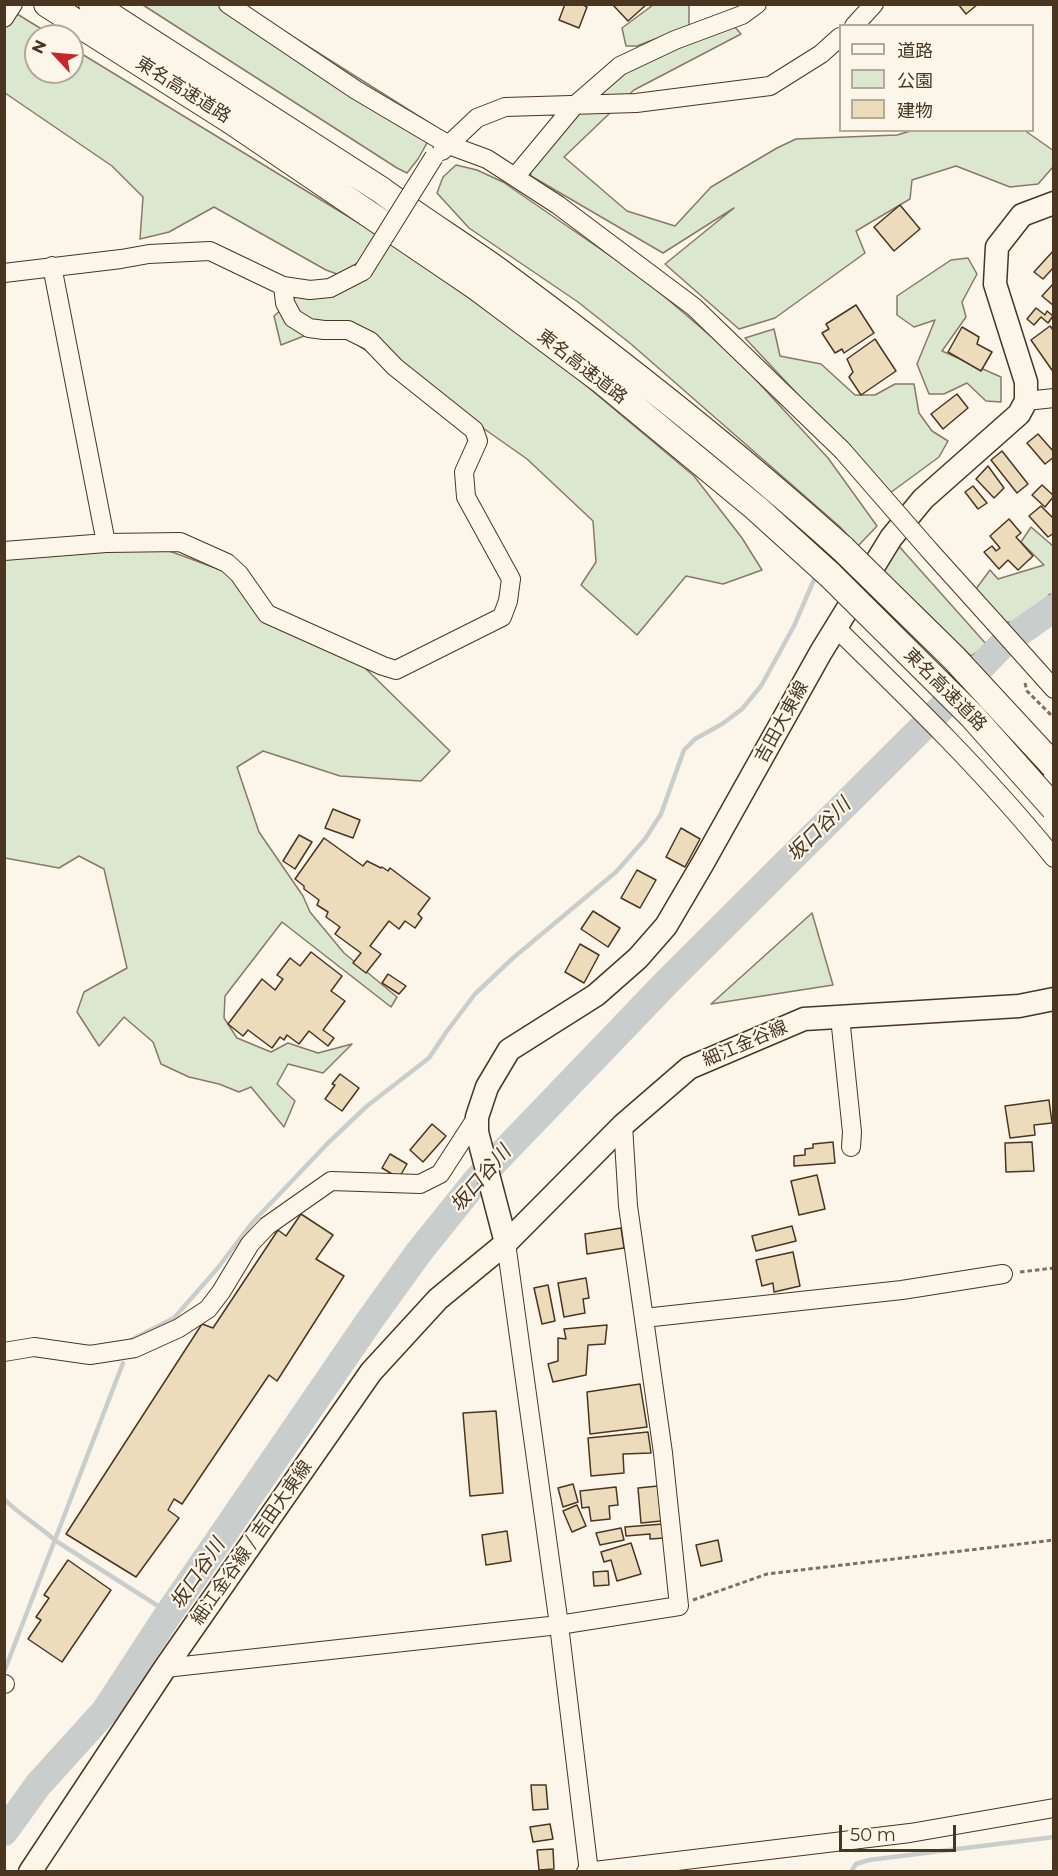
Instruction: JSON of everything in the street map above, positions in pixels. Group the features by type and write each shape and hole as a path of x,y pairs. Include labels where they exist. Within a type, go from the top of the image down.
{"highway":[{"name":"東名高速道路","path":"46,4 230,120 478,288 601,380 756,508 830,575 972,716 1053,808"},
{"name":"東名高速道路","path":"92,4 381,190 496,270 610,354 793,504 843,549 954,658 1053,766"}],"main road":[{"path":"1026,401 1026,382 995,284 997,247 1022,215 1053,203"},
{"name":"吉田大東線","path":"477,1125 487,1087 509,1050 596,995 638,958 666,926 838,622 891,538 922,499 1018,414 1026,401"},
{"name":"細江金谷線","path":"504,1234 689,1068 804,1019 1019,1006 1053,999"},
{"path":"477,1125 504,1234"},
{"name":"細江金谷線 / 吉田大東線","path":"30,1872 165,1668 371,1372 438,1299 504,1234"}],"street":[{"path":"4,18 13,4"},
{"path":"228,4 356,90 449,145 487,159 515,177 558,205 694,307 842,450 1053,689"},
{"path":"515,177 574,106 620,66 675,40 742,15 757,4"},
{"path":"856,24 874,4"},
{"path":"4,273 121,260 149,254 210,251 282,286 310,290 330,288 363,270 434,157 477,118 505,107 636,103 770,86 821,54 839,38"},
{"path":"52,266 106,543"},
{"path":"4,551 106,543 180,542 227,563 239,574 267,614 396,670 502,617 508,601 511,579 466,497 464,472 478,441 474,430 395,368 370,341 348,330 309,328 293,318 285,303 282,286"},
{"path":"1026,401 1053,398"},
{"path":"838,622 892,683 958,743 1053,843"},
{"path":"838,622 915,691 1053,858"},
{"path":"840,1017 852,1132 851,1147"},
{"path":"4,1352 34,1347 90,1355 135,1348 179,1328 208,1309 221,1293 250,1244 267,1226 331,1181 420,1184 440,1174 477,1125"},
{"path":"165,1668 559,1625 679,1606 663,1452 628,1206 623,1125"},
{"path":"504,1234 559,1625 588,1871 910,1833 1053,1808"},
{"path":"644,1318 902,1290 1003,1274"}],"path":[{"path":"1003,1274 1053,1268"},
{"path":"679,1606 767,1574 1053,1540"}],"green space":[{"path":"143,5 237,5 252,11 436,127 418,159 407,173"},
{"path":"653,5 689,5 689,26 637,46 626,46 622,28"},
{"path":"4,6 33,24 24,24 24,84 84,84 84,55 390,242 552,357 694,476 742,538 762,570 723,584 686,576 637,635 581,585 596,562 593,521 527,459 429,390 345,337 309,334 281,345 274,316 296,297 348,278 326,270 214,207 169,232 140,239 143,197 112,166 5,93"},
{"path":"734,26 741,34 634,90 564,157 627,211 675,226 711,187 796,139 897,135 907,132 1027,132 1054,151 1053,167 1038,184 1010,187 956,166 912,180 910,199 856,231 865,253 775,318 739,329 665,264 734,208 663,253 531,176 530,165 629,62"},
{"path":"456,165 477,170 503,182 644,279 734,356 828,458 877,526 858,546 839,526 631,344 578,302 469,228 437,193 443,177"},
{"path":"968,258 977,274 962,302 966,317 942,351 1001,377 1001,402 986,401 967,383 944,394 929,394 917,364 935,320 914,327 897,315 897,296 951,260"},
{"path":"774,329 780,356 821,364 855,395 875,395 895,384 914,384 919,413 932,431 948,441 939,457 890,493 745,338"},
{"path":"1031,527 1053,546 1053,599 1050,594 1023,623 1005,622 976,589 990,570 998,579 1044,565 1021,542"},
{"path":"145,542 229,573 288,632 363,666 450,751 421,781 340,776 263,751 237,767 259,832 303,896 310,912 344,953 397,997 391,1007 282,922 225,996 224,1018 237,1038 271,1052 288,1043 318,1053 352,1044 323,1073 288,1064 277,1084 295,1101 284,1127 251,1087 239,1092 219,1084 189,1077 161,1064 153,1042 124,1017 99,1046 77,1012 84,992 127,968 104,869 79,856 59,868 5,858 4,548"},
{"path":"897,544 987,645 971,656 876,563"},
{"path":"812,913 833,985 711,1004"}],"building":[{"path":"565,4 581,4 587,7 579,28 559,20"},
{"path":"614,4 647,4 628,21"},
{"path":"958,4 978,4 966,14"},
{"path":"900,205 920,229 894,251 874,227"},
{"path":"1054,250 1054,267 1043,279 1034,272"},
{"path":"1054,283 1054,306 1042,296"},
{"path":"856,305 874,333 844,353 842,349 835,353 822,333 829,329 826,324"},
{"path":"1036,308 1045,315 1047,311 1053,316 1048,323 1041,317 1034,325 1027,319"},
{"path":"1050,326 1054,331 1054,373 1031,340"},
{"path":"962,327 979,337 977,344 992,352 981,371 948,352"},
{"path":"875,339 896,371 861,395 849,377 853,372 847,359"},
{"path":"957,394 968,408 943,429 931,414"},
{"path":"1038,434 1054,452 1054,457 1045,464 1027,443"},
{"path":"1002,451 1028,484 1017,493 991,460"},
{"path":"988,466 1004,488 994,498 976,479"},
{"path":"1042,485 1054,496 1045,507 1032,495"},
{"path":"973,486 987,503 978,509 965,492"},
{"path":"1041,506 1054,519 1054,533 1048,537 1029,516"},
{"path":"1009,519 1021,533 1016,537 1033,556 1018,570 1008,560 999,569 984,552 992,546 996,551 1000,548 990,536"},
{"path":"333,809 360,820 353,838 325,828"},
{"path":"681,828 700,839 685,867 666,857"},
{"path":"299,835 312,842 295,869 283,861"},
{"path":"324,838 363,866 367,861 388,871 390,868 430,898 418,914 422,918 415,928 405,921 399,929 389,921 370,946 381,954 366,973 353,963 361,953 335,934 340,927 326,917 328,912 317,905 319,900 295,879"},
{"path":"637,870 656,880 640,908 621,898"},
{"path":"593,911 620,928 608,947 581,929"},
{"path":"580,944 599,955 584,983 565,972"},
{"path":"311,952 342,976 331,991 345,1001 323,1030 334,1038 328,1046 309,1031 299,1044 287,1035 284,1040 280,1037 272,1048 248,1030 243,1036 228,1024 262,979 275,990 283,979 277,975 290,958 300,966"},
{"path":"388,974 406,986 399,994 382,983"},
{"path":"340,1074 359,1088 342,1111 325,1099"},
{"path":"1049,1100 1052,1123 1034,1125 1035,1135 1010,1138 1005,1106"},
{"path":"432,1124 446,1136 423,1162 410,1150"},
{"path":"833,1142 835,1163 794,1166 794,1156 805,1155 805,1149 813,1148 813,1144"},
{"path":"1032,1142 1034,1171 1006,1172 1005,1143"},
{"path":"390,1154 407,1164 399,1178 382,1168"},
{"path":"817,1175 825,1209 799,1215 791,1181"},
{"path":"301,1214 333,1235 316,1259 344,1276 277,1381 269,1375 182,1504 174,1499 168,1510 179,1518 136,1577 66,1534 202,1324 213,1328 278,1230 286,1236"},
{"path":"792,1226 796,1241 756,1251 752,1236"},
{"path":"621,1228 624,1248 587,1254 585,1234"},
{"path":"793,1252 800,1286 774,1292 773,1283 762,1286 756,1260"},
{"path":"586,1278 589,1298 583,1299 585,1313 564,1317 558,1283"},
{"path":"548,1285 555,1321 542,1324 534,1288"},
{"path":"607,1325 605,1344 588,1345 586,1375 553,1382 548,1364 558,1361 558,1338 566,1339 564,1329"},
{"path":"640,1384 647,1427 590,1434 587,1392"},
{"path":"496,1411 503,1493 470,1496 463,1413"},
{"path":"648,1432 651,1453 623,1454 624,1473 591,1476 588,1438"},
{"path":"573,1484 578,1502 563,1507 558,1488"},
{"path":"658,1486 661,1521 641,1523 638,1488"},
{"path":"616,1487 618,1505 609,1506 610,1519 591,1521 589,1507 582,1508 580,1491"},
{"path":"577,1505 586,1526 572,1532 563,1511"},
{"path":"663,1524 664,1538 650,1539 650,1534 626,1536 625,1527"},
{"path":"621,1528 624,1540 600,1545 596,1533"},
{"path":"507,1531 511,1561 486,1565 482,1535"},
{"path":"718,1540 722,1561 701,1566 696,1545"},
{"path":"631,1543 641,1574 617,1581 611,1560 604,1562 601,1552"},
{"path":"68,1560 111,1590 62,1662 28,1639 41,1620 36,1617 49,1598 44,1595"},
{"path":"608,1571 609,1585 594,1586 593,1572"},
{"path":"531,1785 546,1785 548,1809 533,1810"},
{"path":"550,1824 553,1839 533,1842 530,1827"},
{"path":"553,1849 554,1869 539,1870 537,1850"}],"waterway":[{"path":"131,1340 174,1318 217,1269 252,1223 328,1143 367,1106 429,1058 475,994 513,958 616,872 645,839 661,814 684,750 695,739 722,724 742,709 761,686 794,626 816,575"},
{"name":"坂口谷川","path":"4,1832 38,1785 105,1711 169,1613 372,1317 419,1252 476,1181 667,982 1003,644 1054,608"},
{"path":"4,1672 123,1363"},
{"path":"4,1499 56,1541 169,1613"},
{"path":"851,1872 856,1864 869,1860 1054,1837"}]}
